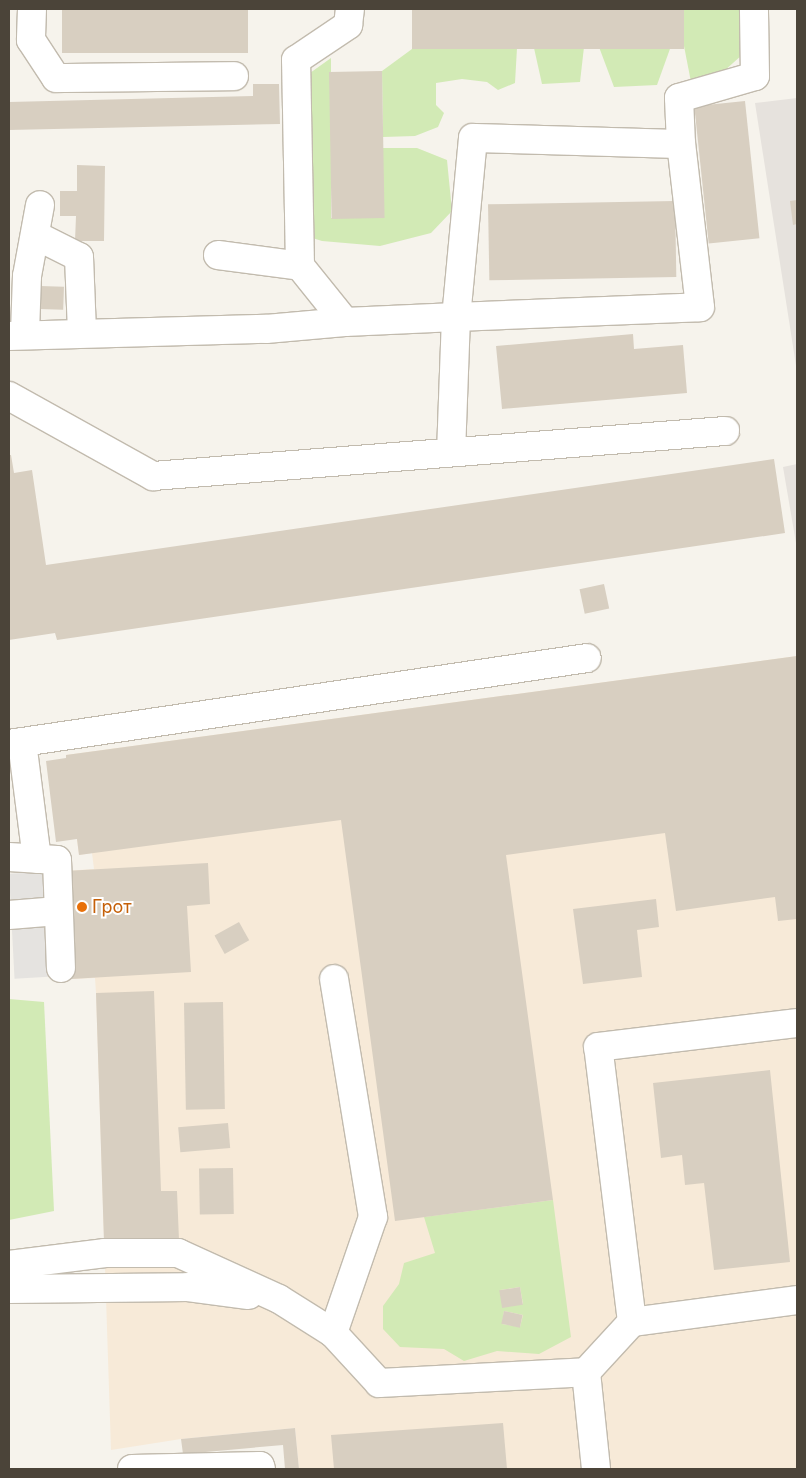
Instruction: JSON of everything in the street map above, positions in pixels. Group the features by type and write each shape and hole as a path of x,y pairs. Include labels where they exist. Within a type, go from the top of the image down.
{"lane":[{"path":"32,9 31,40 56,78 234,76"},
{"path":"345,322 300,266 296,60 348,24 350,9"},
{"path":"40,205 17,334 266,329 345,322 700,307 681,144 679,98 755,76 754,9"},
{"path":"451,452 456,317 473,138 681,144"},
{"path":"35,235 80,257 82,332"},
{"path":"218,255 300,266"},
{"path":"9,396 153,476 725,431"},
{"path":"38,860 16,743 587,658"},
{"path":"9,857 57,860 61,968"},
{"path":"9,914 58,911"},
{"path":"333,1333 373,1217 334,980"},
{"path":"632,1322 598,1047 797,1023"},
{"path":"9,1264 105,1253 178,1253 279,1299 333,1333 379,1383 586,1372 632,1322 797,1300"},
{"path":"9,1289 188,1287 279,1299"},
{"path":"586,1372 596,1469"},
{"path":"132,1469 260,1466 261,1469"}],"shaded area":[{"path":"797,98 797,372 755,103"},
{"path":"797,464 797,549 783,467"},
{"path":"797,656 797,1469 299,1469 295,1428 181,1439 111,1450 95,978 71,979 65,871 94,869 92,853 79,855 66,755"},
{"path":"43,872 48,977 15,979 9,874"}],"green space":[{"path":"684,9 742,9 742,55 715,79 691,82 684,46"},
{"path":"671,46 657,85 614,87 599,47"},
{"path":"584,47 580,82 542,84 534,48"},
{"path":"517,48 515,83 498,90 487,82 462,79 436,83 436,105 444,113 438,127 415,136 383,137 382,71 412,49"},
{"path":"331,58 331,218 383,218 383,148 417,148 447,160 452,211 431,233 380,246 322,241 306,236 303,78"},
{"path":"9,999 44,1002 54,1211 9,1220"},
{"path":"553,1200 571,1337 539,1354 497,1351 464,1361 444,1349 400,1347 383,1329 383,1306 399,1284 404,1263 435,1253 424,1217","holes":["520,1287 523,1304 500,1290","504,1311 523,1315 520,1327 502,1324"]}],"building":[{"path":"62,9 248,9 248,53 62,53"},
{"path":"412,9 684,9 684,49 412,49"},
{"path":"382,71 385,218 332,219 329,72"},
{"path":"253,84 279,84 280,124 9,130 9,102 253,96"},
{"path":"745,101 759,238 709,244 694,106"},
{"path":"77,165 105,166 104,241 75,241 76,216 60,216 60,191 77,191"},
{"path":"797,200 797,224 793,225 790,201"},
{"path":"675,201 676,277 489,280 488,204"},
{"path":"40,286 64,287 63,310 39,309"},
{"path":"633,334 634,349 683,345 687,393 502,409 496,346"},
{"path":"9,455 11,455 14,473 32,470 46,565 774,459 785,533 57,640 55,633 9,640"},
{"path":"604,584 609,608 585,614 580,589"},
{"path":"797,656 797,919 778,921 775,897 676,911 665,833 506,855 553,1200 395,1221 341,820 79,855 77,839 56,842 46,761 66,758 66,755"},
{"path":"208,863 210,904 187,906 191,972 71,979 65,871"},
{"path":"656,899 659,927 637,930 642,977 583,984 573,909"},
{"path":"239,922 249,940 225,954 215,936"},
{"path":"154,991 161,1191 177,1191 179,1240 104,1242 96,993"},
{"path":"223,1002 225,1109 186,1110 184,1003"},
{"path":"770,1070 790,1262 714,1270 704,1183 685,1185 682,1155 661,1158 653,1083"},
{"path":"228,1123 230,1148 180,1152 178,1127"},
{"path":"233,1168 234,1214 200,1215 199,1169"},
{"path":"520,1287 523,1305 502,1308 499,1290"},
{"path":"504,1311 523,1315 520,1328 501,1324"},
{"path":"503,1423 507,1469 334,1469 331,1435"},
{"path":"295,1428 299,1469 285,1469 283,1445 183,1454 181,1439"}],"place":[{"name":"Грот","path":"82,907"}]}
